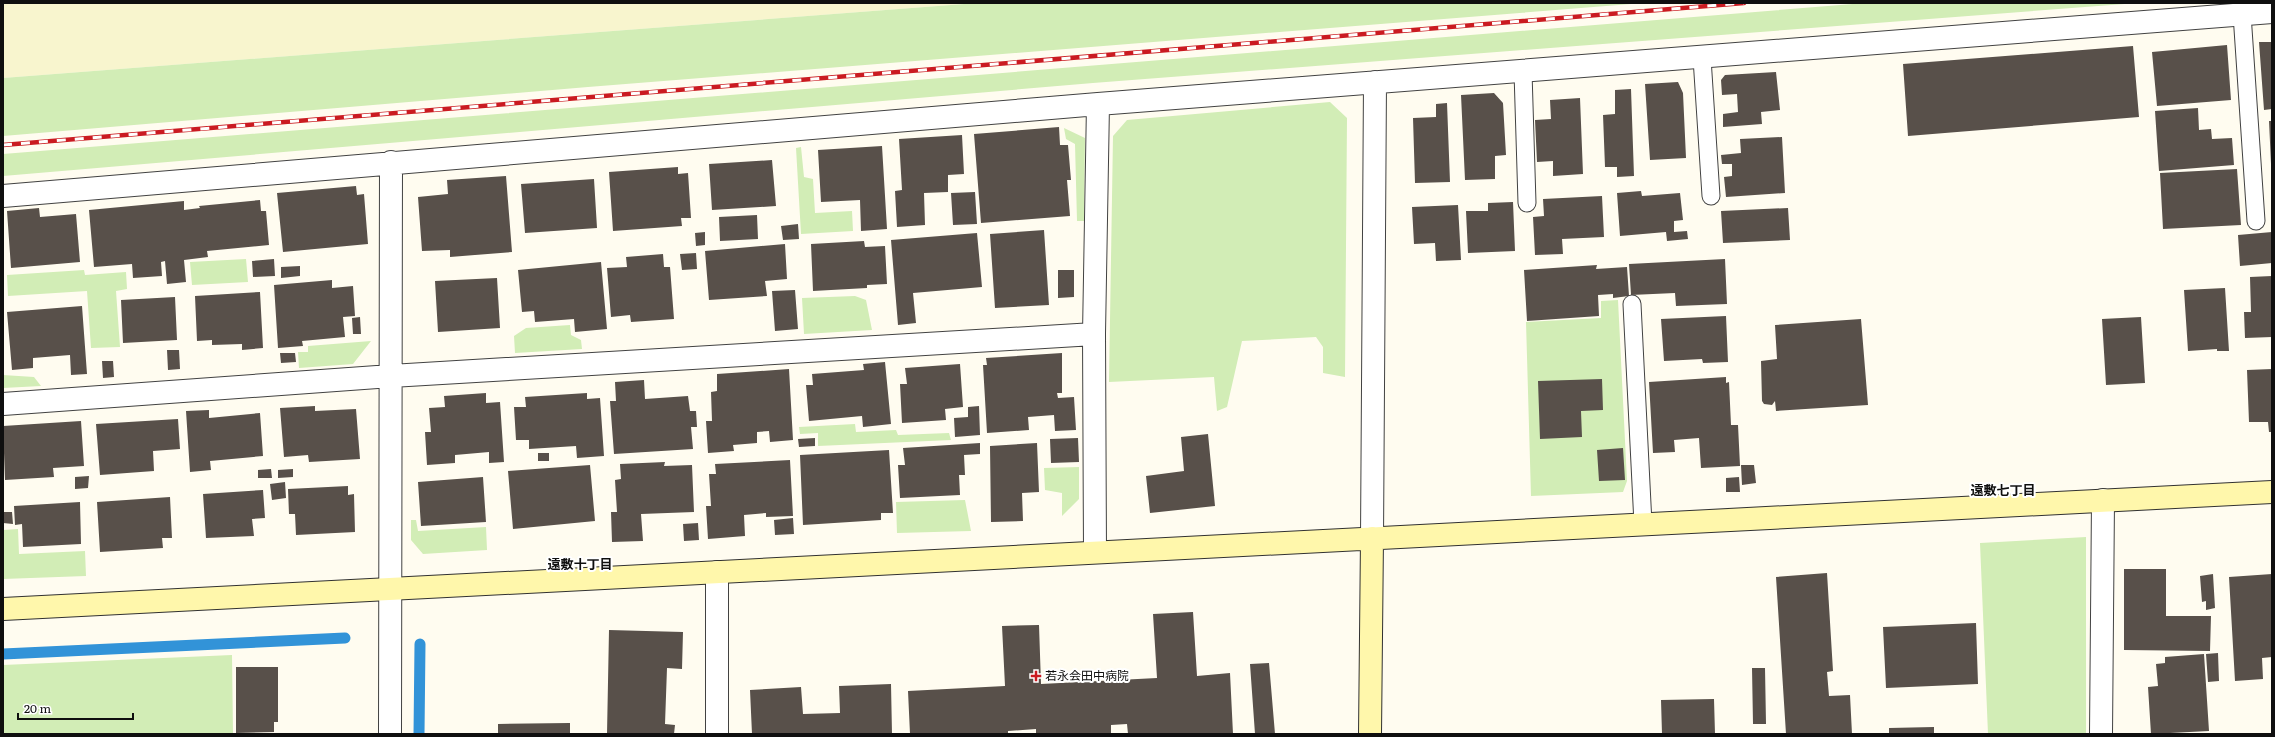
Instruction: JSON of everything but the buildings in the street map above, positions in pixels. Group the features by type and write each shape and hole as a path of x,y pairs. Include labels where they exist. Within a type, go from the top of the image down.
{"street":[{"path":"3,196 391,162 1098,104 1702,58 2272,12"},
{"path":"1370,734 1375,82"},
{"path":"1095,552 1094,334 1098,104"},
{"path":"390,734 391,162"},
{"path":"3,404 391,376 1094,334"},
{"path":"3,609 2272,492"},
{"path":"2101,734 2103,500"},
{"path":"717,572 717,734"}],"lane":[{"path":"2242,14 2256,221"},
{"path":"1702,58 1711,196"},
{"path":"1523,72 1527,203"},
{"path":"1632,304 1643,524"}],"shaded area":[{"path":"3,3 977,3 3,78"}],"green space":[{"path":"977,3 1644,3 588,87 3,136 3,78"},
{"path":"1865,3 2138,3 1093,83 3,176 3,154"},
{"path":"1330,102 1347,118 1345,377 1323,373 1323,347 1316,337 1242,341 1227,407 1217,411 1214,377 1109,382 1113,136 1127,120"},
{"path":"1064,128 1085,138 1084,221 1077,221 1075,144 1066,139"},
{"path":"801,147 804,177 813,179 815,213 852,211 853,231 801,234 796,148"},
{"path":"246,259 248,282 192,285 190,262"},
{"path":"84,270 85,275 126,272 127,289 116,291 120,347 91,348 87,291 8,296 7,275"},
{"path":"855,296 866,300 872,330 804,334 802,298"},
{"path":"1618,300 1627,481 1623,492 1531,496 1526,322 1601,318 1601,301"},
{"path":"570,325 571,335 581,340 582,349 515,353 514,336 526,328"},
{"path":"371,341 353,364 299,368 298,352 308,352 308,346"},
{"path":"3,375 34,377 41,386 3,388"},
{"path":"855,424 856,432 896,430 898,435 949,433 951,440 818,446 818,433 800,434 799,427"},
{"path":"1079,467 1079,499 1062,516 1062,493 1045,490 1044,468"},
{"path":"965,500 971,531 897,533 896,502"},
{"path":"411,520 416,520 418,531 486,527 487,550 423,554 411,540"},
{"path":"18,529 19,554 85,551 86,576 3,579 3,530"},
{"path":"2086,537 2086,734 1988,734 1980,543"},
{"path":"232,655 233,734 3,734 3,665"}],"waterway":[{"path":"3,654 345,638"},
{"path":"419,734 420,644"}],"railway":[{"path":"3,145 1744,3"}],"place":[{"name":"若永会田中病院","path":"1036,676"}],"district":[{"name":"遠敷七丁目","path":"2003,490"},
{"name":"遠敷十丁目","path":"580,564"}]}
